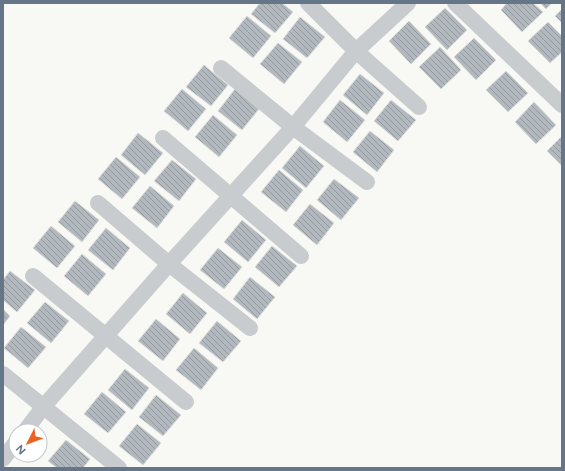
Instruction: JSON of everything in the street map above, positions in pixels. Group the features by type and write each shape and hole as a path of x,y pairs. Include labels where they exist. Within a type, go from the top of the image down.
{"street":[{"path":"308,3 356,50 419,107"},
{"path":"31,423 44,406 168,264 293,127 356,50 408,3"},
{"path":"455,3 562,105"},
{"path":"221,68 293,127 367,182"},
{"path":"163,138 301,256"},
{"path":"98,203 168,264 250,328"},
{"path":"33,276 186,402"},
{"path":"3,374 119,468"}],"building":[{"path":"260,3 282,3 293,12 275,33 251,14"},
{"path":"507,3 533,3 543,12 522,32 501,10"},
{"path":"540,3 552,3 546,9"},
{"path":"445,8 467,30 447,50 425,27"},
{"path":"562,9 562,23 555,16"},
{"path":"247,16 271,36 253,58 229,38"},
{"path":"300,17 325,37 307,58 283,39"},
{"path":"409,21 431,44 411,64 389,41"},
{"path":"548,22 562,36 562,52 550,63 528,41"},
{"path":"474,38 496,60 476,80 454,57"},
{"path":"278,43 302,62 284,84 260,64"},
{"path":"440,47 461,70 441,89 419,67"},
{"path":"204,65 228,85 211,106 186,87"},
{"path":"506,71 528,93 508,112 486,90"},
{"path":"360,74 384,93 367,115 343,95"},
{"path":"182,89 206,109 188,131 164,111"},
{"path":"235,89 259,109 242,130 218,111"},
{"path":"340,100 365,120 347,142 323,122"},
{"path":"391,100 416,120 398,141 374,121"},
{"path":"534,102 556,125 536,144 515,122"},
{"path":"213,115 237,135 219,157 195,137"},
{"path":"370,131 394,150 377,172 353,152"},
{"path":"138,133 163,153 145,175 121,155"},
{"path":"562,136 562,166 547,151"},
{"path":"300,146 324,166 306,188 282,168"},
{"path":"116,157 140,177 122,199 98,179"},
{"path":"172,160 196,179 179,201 154,181"},
{"path":"279,170 303,190 286,212 261,192"},
{"path":"334,179 359,198 341,220 317,200"},
{"path":"150,186 174,206 157,228 132,208"},
{"path":"75,201 99,220 82,242 58,222"},
{"path":"310,204 334,223 317,245 293,225"},
{"path":"242,220 266,240 248,262 224,242"},
{"path":"51,226 75,246 57,268 33,248"},
{"path":"106,228 130,248 113,270 88,250"},
{"path":"272,246 297,266 279,287 255,267"},
{"path":"218,248 242,267 224,289 200,270"},
{"path":"82,254 106,274 88,296 64,276"},
{"path":"10,271 35,290 17,312 3,300 3,280"},
{"path":"250,277 275,297 257,319 233,299"},
{"path":"183,293 207,313 190,334 166,314"},
{"path":"45,302 69,321 51,343 27,323"},
{"path":"3,309 10,316 3,325"},
{"path":"156,319 180,339 163,361 138,341"},
{"path":"217,321 241,341 223,362 199,343"},
{"path":"21,327 46,347 28,368 4,348"},
{"path":"194,348 218,368 201,390 176,370"},
{"path":"125,369 149,388 132,410 108,390"},
{"path":"102,392 126,412 108,433 84,414"},
{"path":"156,395 181,415 163,436 139,417"},
{"path":"137,424 161,443 143,465 119,446"},
{"path":"66,440 90,459 83,468 57,468 48,461"}]}
